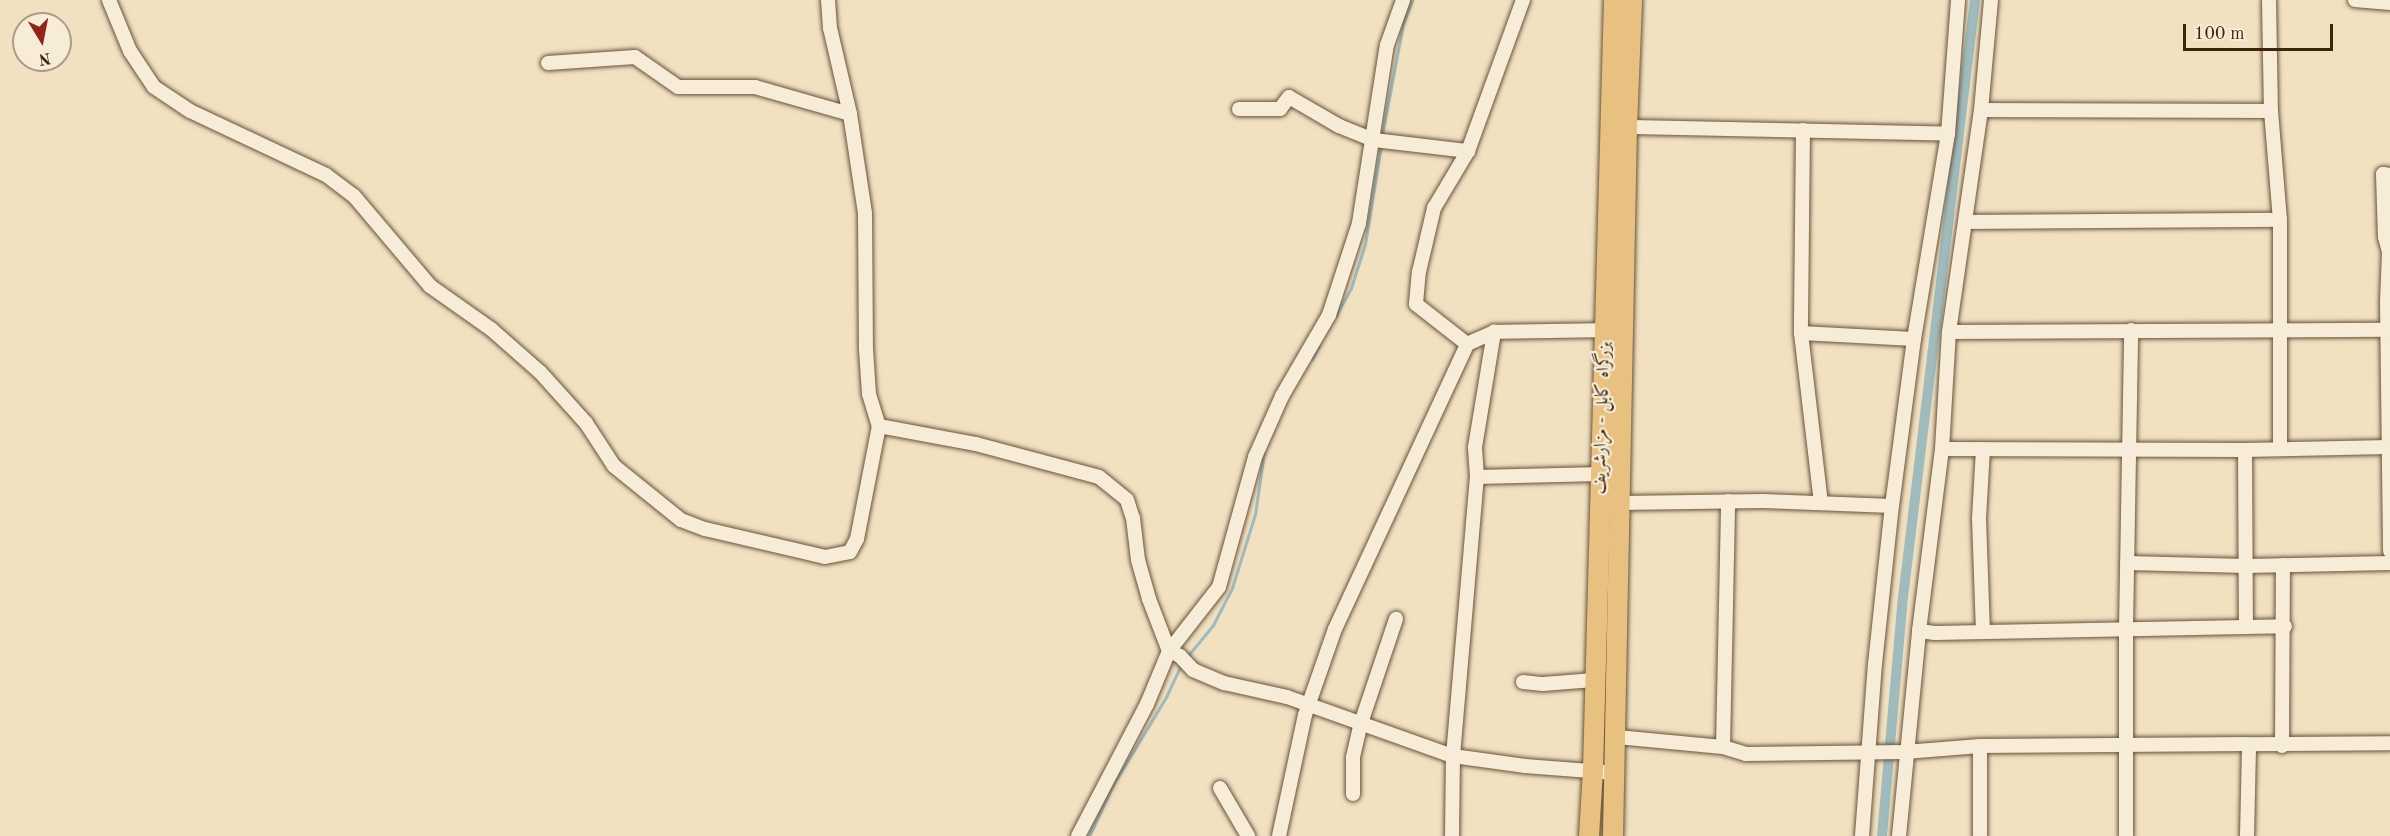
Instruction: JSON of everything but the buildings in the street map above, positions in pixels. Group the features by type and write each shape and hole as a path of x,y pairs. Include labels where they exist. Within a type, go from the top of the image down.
{"highway":[{"name":"بزرگراه کابل - مزارشریف","path":"1589,836 1593,770 1614,0"},
{"name":"بزرگراه کابل - مزارشریف","path":"1613,836 1617,737 1627,127 1632,0"}],"street":[{"path":"109,0 130,51 154,87 190,111 326,175 354,196 430,286 491,329 540,372 586,423 614,466 681,520 705,529 825,557 850,552 857,539 879,426 869,394 866,349 865,213 850,114 830,28 828,0"},
{"path":"1078,836 1175,654 1219,587 1255,457 1282,396 1329,315 1354,243 1379,140 1387,45 1403,0"},
{"path":"1467,344 1416,304 1419,272 1434,208 1468,151 1523,0"},
{"path":"1899,836 1875,664 1892,506 1914,339 1948,134 1958,0"},
{"path":"1862,836 1888,752 1919,631 1942,449 1949,333 1981,110 1992,0"},
{"path":"2269,0 2271,111 2280,220 2280,448"},
{"path":"2355,0 2390,3"},
{"path":"548,63 635,57 678,87 755,87 850,114"},
{"path":"1239,109 1280,110 1290,98 1339,126 1379,140 1468,151"},
{"path":"1981,110 2271,111"},
{"path":"1627,127 1948,134"},
{"path":"1803,130 1801,333 1821,502"},
{"path":"2390,175 2383,174 2388,207 2385,237 2389,252 2390,551"},
{"path":"1966,222 2280,220"},
{"path":"1279,836 1308,705 1335,629 1467,344 1494,332 1605,330"},
{"path":"2126,836 2126,628 2131,330"},
{"path":"1949,333 2389,330"},
{"path":"1452,836 1453,756 1477,477 1475,447 1494,332"},
{"path":"1801,333 1914,339"},
{"path":"879,426 976,444 1100,477 1127,500 1143,580 1175,654 1193,670 1224,683 1287,697 1453,756 1525,766 1616,773"},
{"path":"1942,449 2245,450 2389,447"},
{"path":"1983,449 1979,518 1983,632"},
{"path":"2245,450 2246,627"},
{"path":"1477,477 1600,474"},
{"path":"1723,747 1728,501"},
{"path":"1621,503 1821,502 1892,506"},
{"path":"2127,563 2247,566 2390,563"},
{"path":"2282,746 2283,565"},
{"path":"1353,794 1353,757 1361,723 1396,619"},
{"path":"1919,631 1983,632 2284,626"},
{"path":"1523,682 1543,684 1594,680"},
{"path":"1617,737 1723,747 1746,754 1888,752 1980,746 2282,746 2390,743"},
{"path":"1980,746 1980,836"},
{"path":"2247,836 2248,746"},
{"path":"1220,788 1248,836"}],"waterway":[{"path":"1382,135 1403,24 1412,0"},
{"path":"1882,836 1902,606 1975,0"},
{"path":"1335,317 1351,288 1365,244 1381,145"},
{"path":"1312,359 1319,346"},
{"path":"1186,658 1213,625 1232,588 1255,514 1264,452"},
{"path":"1089,836 1113,785 1166,697 1182,663"}]}
